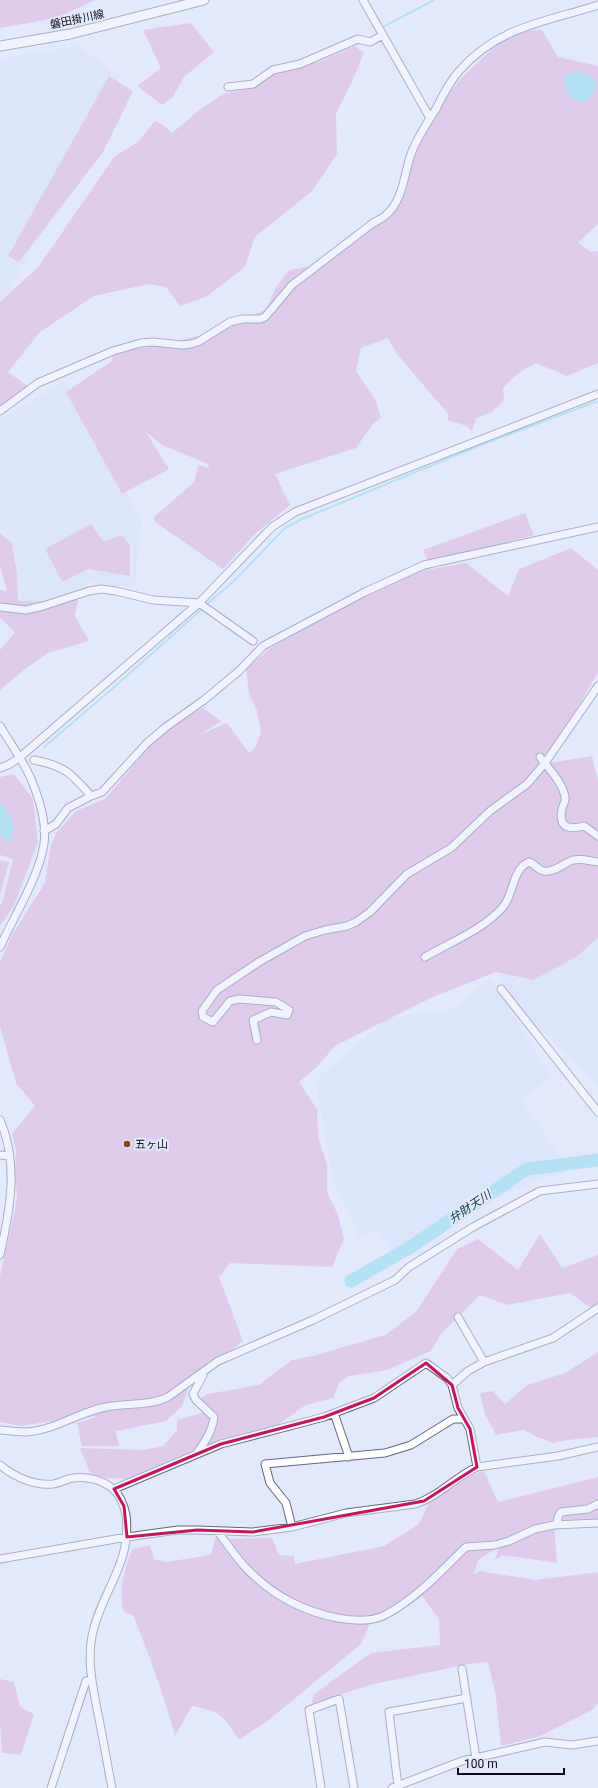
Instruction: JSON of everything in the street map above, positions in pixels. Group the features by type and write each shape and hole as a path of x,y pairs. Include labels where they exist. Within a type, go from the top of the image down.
{"main road":[{"name":"磐田掛川線","path":"0,46 70,34 204,0"}],"street":[{"path":"363,0 430,118"},
{"path":"0,411 38,383 113,351 149,342 182,345 191,344 198,342 230,322 242,319 260,319 265,317 292,285 373,223 386,215 393,208 400,195 416,142 450,83 460,70 486,47 504,35 532,24 598,5"},
{"path":"228,87 253,84 273,70 300,64 358,39 370,42 383,35"},
{"path":"0,768 19,758 199,603 272,527 295,512 598,394"},
{"path":"44,831 56,824 68,808 102,792 147,743 166,727 204,700 239,671 263,646 365,592 424,564 598,527"},
{"path":"0,606 26,610 89,591 101,589 118,591 153,600 199,603 253,641"},
{"path":"257,1040 253,1020 271,1012 287,1015 289,1010 276,1002 239,999 230,1001 213,1022 203,1017 202,1011 217,990 259,962 305,936 325,930 347,926 356,922 370,912 407,874 451,848 490,811 527,784 545,764 598,686"},
{"path":"0,726 30,777 41,808 44,831 44,843 40,860 0,947"},
{"path":"540,757 561,786 566,798 562,811 562,819 565,826 573,829 584,826 598,836"},
{"path":"34,760 63,768 74,777 91,796"},
{"path":"425,956 473,930 496,914 504,905 519,870 524,864 529,862 534,864 540,870 546,872 573,860 584,859 598,862"},
{"path":"500,988 598,1112"},
{"path":"0,1120 9,1156 12,1185 0,1255"},
{"path":"0,1155 9,1156"},
{"path":"0,1430 28,1432 58,1424 91,1410 104,1407 121,1404 160,1402 218,1361 313,1320 395,1280 410,1267 467,1230 540,1191 598,1184"},
{"path":"452,1385 468,1371 484,1362 553,1338 598,1308"},
{"path":"458,1317 484,1362"},
{"path":"114,1489 221,1444 324,1418 374,1398 426,1363 447,1378 452,1385 458,1408 470,1429 477,1467"},
{"path":"196,1455 207,1440 213,1426 214,1417 196,1400 193,1394 197,1383 205,1371"},
{"path":"334,1413 349,1458"},
{"path":"292,1527 286,1503 270,1483 265,1464 349,1458 385,1453 411,1445 453,1419 464,1419"},
{"path":"0,1559 127,1537 178,1530 253,1532 292,1527 346,1513 415,1504 424,1501 467,1471 477,1467 558,1456 598,1447"},
{"path":"0,1465 23,1479 37,1483 53,1484 73,1478 89,1478 104,1483 114,1489 124,1506 127,1537 125,1552 102,1606 92,1636 90,1658 92,1681 112,1788"},
{"path":"557,1525 558,1517 561,1512 588,1509 598,1504"},
{"path":"217,1531 246,1568 266,1586 290,1602 310,1611 351,1620 384,1616 420,1591 466,1547 495,1545 509,1541 534,1529 557,1525 598,1523"},
{"path":"462,1669 476,1758"},
{"path":"51,1788 86,1681 92,1681"},
{"path":"467,1698 389,1712 395,1787 462,1761 545,1742 572,1745 598,1741"},
{"path":"321,1788 309,1710 339,1699 354,1788"}],"highlighted area":[{"path":"426,1363 452,1385 458,1408 470,1429 477,1467 424,1501 253,1532 197,1530 127,1537 124,1506 114,1489 221,1444 324,1417 374,1398"}],"shaded area":[{"path":"0,0 96,0 56,18 0,28"},
{"path":"191,23 214,52 183,78 173,97 162,105 137,86 161,68 143,30"},
{"path":"542,30 558,57 598,66 598,224 578,243 591,252 598,251 598,363 567,376 536,363 518,373 503,388 504,400 492,412 476,418 472,431 467,426 447,420 449,415 397,354 388,338 361,348 356,371 376,401 381,418 373,424 356,448 275,474 290,505 256,533 223,569 155,522 154,517 194,482 198,465 209,468 208,464 162,445 146,432 169,469 122,494 66,392 112,361 113,351 151,347 214,332 224,325 266,310 275,289 289,270 308,267 380,224 406,174 425,127 460,79 502,40 526,31"},
{"path":"78,46 120,75 0,310 0,59"},
{"path":"355,46 364,53 336,114 337,154 312,191 255,237 245,267 206,297 180,306 166,287 149,284 94,296 40,332 8,372 28,386 0,406 0,302 39,266 114,157 139,141 155,121 162,124 172,133 202,108 223,94 252,88 276,73 319,62"},
{"path":"109,76 133,91 103,152 19,262 8,256"},
{"path":"65,381 142,523 134,588 91,582 45,607 14,603 17,555 0,529 0,419"},
{"path":"525,513 534,535 428,561 423,550"},
{"path":"91,524 104,542 122,535 130,546 130,576 88,569 62,582 45,549"},
{"path":"0,533 12,543 17,574 18,601 54,602 79,594 75,616 89,641 48,653 0,690 0,650 15,632 0,618 0,590 7,591 0,565"},
{"path":"571,548 598,570 598,672 547,761 549,763 592,756 598,781 598,938 576,957 533,980 496,972 433,997 335,1046 316,1068 299,1082 317,1109 318,1136 327,1164 327,1192 338,1215 344,1239 332,1267 230,1263 219,1277 243,1341 191,1381 182,1406 166,1421 117,1431 115,1428 119,1446 82,1446 77,1423 99,1416 75,1417 21,1426 0,1422 0,1276 17,1197 15,1174 16,1149 12,1134 35,1106 16,1083 0,1027 0,962 12,935 45,883 51,845 57,832 76,811 105,799 166,727 203,708 221,721 199,735 227,723 249,753 256,746 261,732 257,711 249,694 246,669 269,649 324,617 420,571 466,563 508,596 519,569"},
{"path":"14,774 33,799 38,842 14,906 0,926 0,904 2,904 13,859 0,855 0,777"},
{"path":"0,860 9,862 0,895"},
{"path":"598,936 598,1086 516,1004 498,977 529,956"},
{"path":"491,979 552,1077 521,1100 563,1161 567,1172 545,1177 458,1217 399,1262 377,1230 359,1238 332,1178 316,1080 389,1017 448,1012"},
{"path":"540,1234 562,1268 598,1255 598,1310 588,1306 570,1293 507,1305 480,1295 441,1334 431,1351 387,1370 349,1376 340,1382 333,1398 306,1405 276,1426 196,1449 127,1479 106,1478 90,1473 80,1448 144,1450 163,1446 177,1430 177,1420 205,1412 201,1398 208,1394 259,1385 292,1360 313,1356 385,1335 416,1312 457,1249 478,1239 518,1270"},
{"path":"598,1352 598,1437 553,1443 524,1430 496,1435 485,1414 480,1393 493,1391 505,1404 527,1385 565,1373"},
{"path":"484,1471 498,1502 598,1477 598,1519 554,1520 533,1525 515,1537 554,1525 557,1563 502,1555 495,1560 499,1547 478,1560 474,1574 480,1571 535,1580 598,1572 598,1703 592,1710 540,1736 501,1746 496,1697 488,1662 468,1664 370,1685 311,1704 314,1694 371,1653 440,1645 439,1619 422,1596 385,1620 370,1623 361,1644 270,1719 239,1740 221,1716 210,1710 192,1706 175,1736 156,1675 133,1615 124,1612 122,1605 123,1580 127,1563 133,1549 150,1545 154,1559 166,1562 211,1555 215,1539 272,1538 279,1555 294,1556 295,1564 384,1546 419,1524 430,1500 465,1476"},
{"path":"0,1679 14,1682 20,1707 34,1714 21,1755 2,1753"}],"water":[{"path":"580,72 593,77 597,87 585,103 571,98 566,89 564,75"},
{"path":"0,802 12,820 13,829 10,842 0,836"}],"waterway":[{"path":"383,27 434,0"},
{"path":"206,605 234,581 285,528 302,519 481,445 598,401"},
{"path":"44,747 203,608"},
{"name":"弁財天川","path":"351,1281 409,1248 527,1169 598,1160"}],"place":[{"name":"五ヶ山","path":"127,1144"}]}
